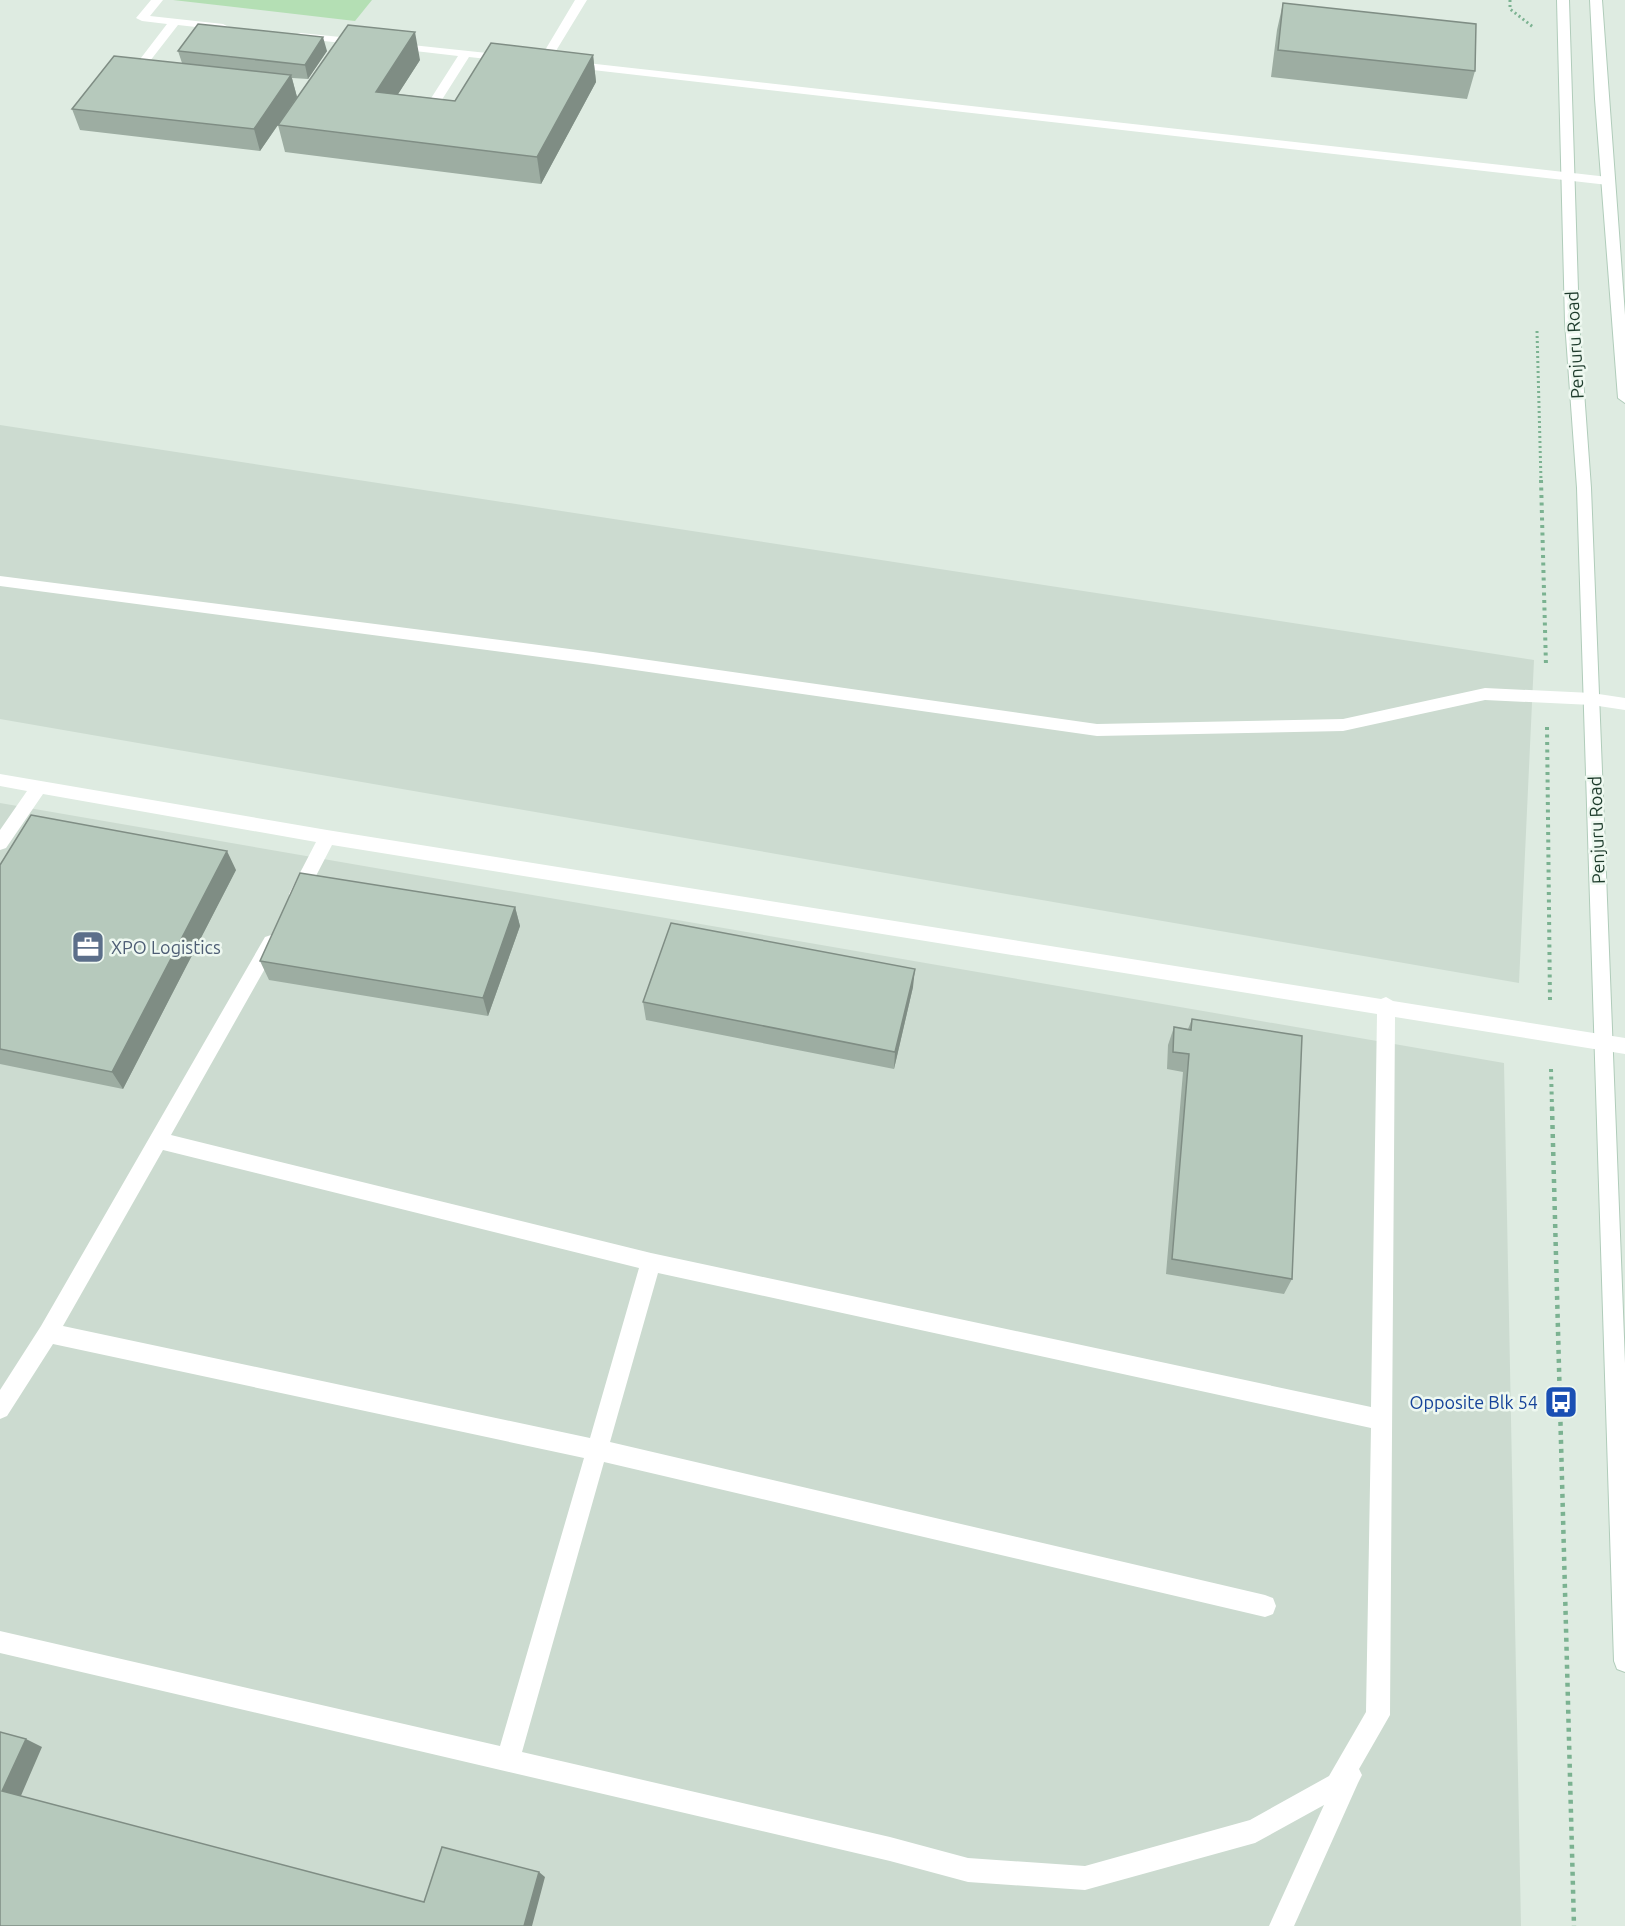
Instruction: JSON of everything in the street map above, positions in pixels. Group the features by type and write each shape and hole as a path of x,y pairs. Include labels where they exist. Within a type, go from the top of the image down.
{"main road":[{"path":"157,0 142,18 233,28"},
{"path":"532,61 581,0"},
{"name":"Penjuru Road","path":"1563,0 1572,322 1584,488 1625,1661"},
{"path":"1596,0 1605,149 1625,398"},
{"path":"158,75 135,73 175,22"},
{"path":"291,35 1567,171 1608,178"},
{"path":"428,114 465,54"},
{"path":"0,581 593,658 1097,730 1343,725 1485,694 1592,699 1625,704"},
{"path":"0,780 327,837 1386,1005 1625,1046"},
{"path":"0,843 39,787"},
{"path":"292,905 327,837"},
{"path":"0,1409 48,1333 280,925"},
{"path":"1281,1926 1378,1715 1386,1005"},
{"path":"159,1140 651,1262 1382,1420"},
{"path":"508,1760 651,1262"},
{"path":"48,1333 598,1450 1265,1606"},
{"path":"0,1642 968,1870 1085,1878 1255,1831 1337,1784 1378,1715"}],"path":[{"path":"1510,0 1510,9 1533,28 1533,39"},
{"path":"1537,324 1547,697 1550,1033 1574,1926"}],"shaded area":[{"path":"0,425 1534,660 1519,983 0,719"},
{"path":"0,803 1504,1063 1521,1926 0,1926"}],"green space":[{"path":"173,0 372,0 355,21"}],"building":[{"path":"1283,3 1476,24 1475,71 1278,50"},
{"path":"198,24 323,37 305,65 178,51"},
{"path":"348,25 415,32 376,92 455,101 491,43 593,55 537,157 278,125"},
{"path":"114,56 291,75 254,129 72,109"},
{"path":"31,815 227,851 112,1072 0,1049 0,865"},
{"path":"300,873 515,907 483,998 260,961"},
{"path":"671,923 915,969 895,1052 643,1002"},
{"path":"1192,1019 1302,1036 1292,1279 1172,1259 1189,1054 1173,1052 1174,1027 1191,1030"},
{"path":"0,1732 26,1739 2,1791 424,1902 442,1847 539,1872 524,1926 0,1926"}],"place":[{"name":"XPO Logistics","path":"88,947"},
{"name":"Opposite Blk 54","path":"1561,1402"}]}
